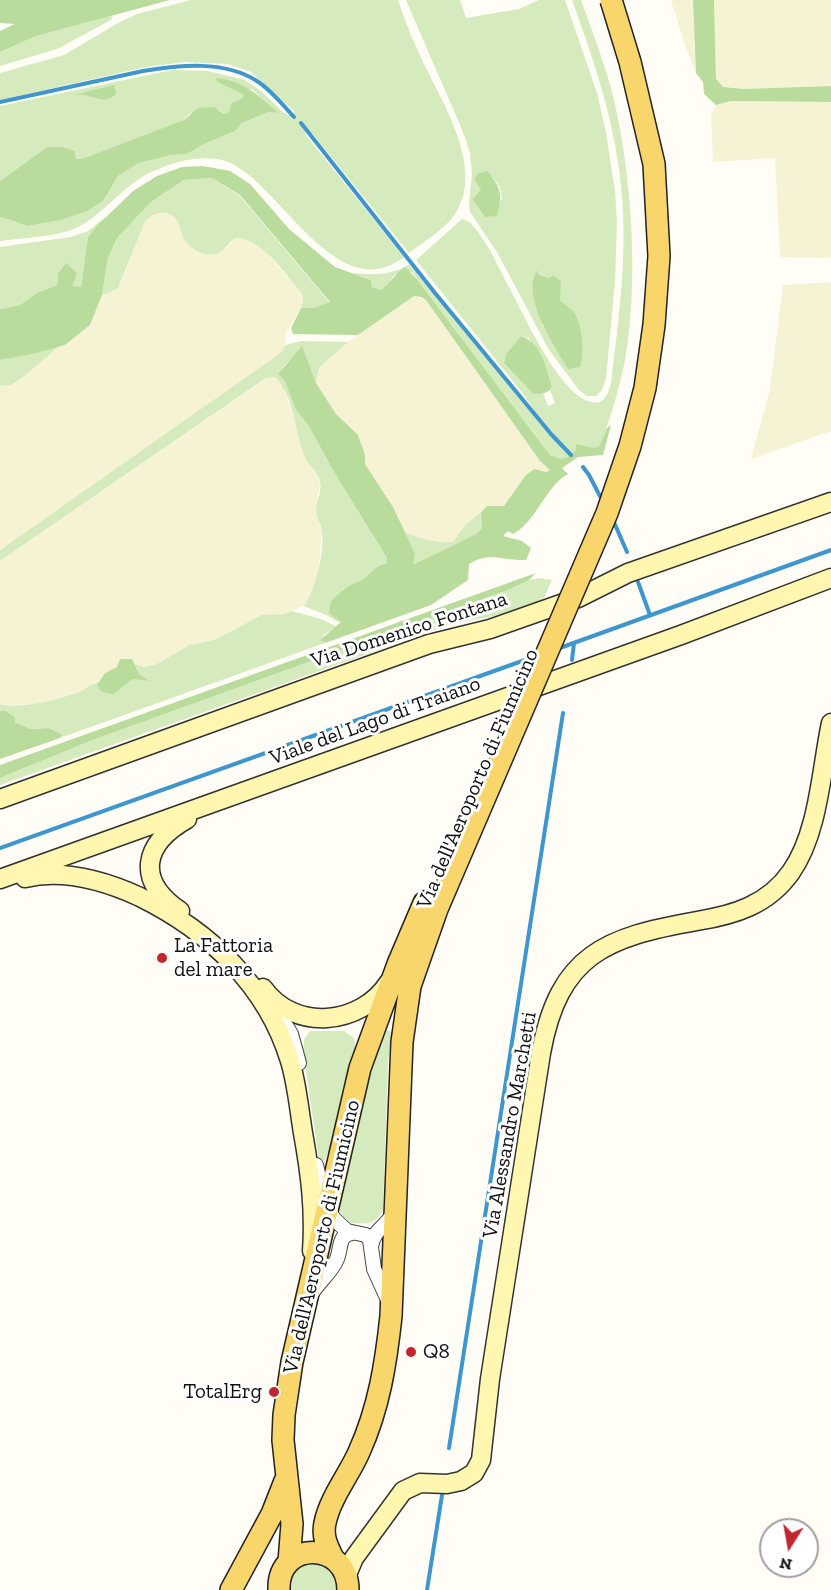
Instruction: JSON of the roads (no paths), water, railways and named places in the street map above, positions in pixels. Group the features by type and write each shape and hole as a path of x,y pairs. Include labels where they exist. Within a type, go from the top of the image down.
{"main road":[{"name":"Via dell'Aeroporto di Fiumicino","path":"347,1583 344,1569 333,1558 325,1541 324,1526 327,1514 359,1451 381,1390 391,1316 401,1053 405,1014 431,906 595,507 617,444 640,336 645,272 645,228 640,163 632,117 619,67 597,0"},
{"name":"Via dell'Aeroporto di Fiumicino","path":"278,1589 280,1578 289,1562 292,1524 283,1440 284,1415 292,1362 360,1068 398,964 431,906 608,513 630,446 645,388 654,325 659,256 654,164 630,62 611,0"},
{"path":"231,1590 272,1515 287,1475"},
{"path":"289,1562 298,1555 310,1552 322,1553 333,1558"}],"street":[{"name":"Via Domenico Fontana","path":"0,799 429,644 490,628 578,598 628,573 831,502"},
{"name":"Viale del Lago di Traiano","path":"0,879 681,635 831,578"},
{"name":"Via Alessandro Marchetti","path":"347,1583 354,1558 403,1491 424,1482 447,1484 462,1481 470,1476 479,1465 483,1451 490,1379 541,1053 549,1019 562,988 583,962 610,944 642,932 739,912 759,902 777,889 791,872 806,844 831,723"},
{"path":"120,889 137,882 153,850 165,835 180,823 217,802"},
{"path":"148,864 149,874 169,903 220,940 248,968 267,993 291,1034 298,1061 318,1177 336,1223 352,1233 369,1238 374,1269 385,1293 391,1316"},
{"path":"0,885 28,877 50,875 78,877 120,889 166,911 216,945 252,986 273,1018 290,1062 311,1181 312,1244 303,1313"},
{"path":"267,993 278,1004 292,1012 317,1018 336,1018 371,1003 385,988 398,964"},
{"path":"372,1247 375,1233 393,1216 395,1208"},
{"path":"303,1313 312,1292 337,1260 342,1237 352,1233"}],"waterway":[{"path":"0,102 143,71 201,66 230,70 257,81 272,93 294,117"},
{"path":"301,123 435,293 551,434 571,455"},
{"path":"583,467 602,500"},
{"path":"613,520 627,552"},
{"path":"557,649 831,550"},
{"path":"638,582 650,615"},
{"path":"572,660 574,643"},
{"path":"0,848 536,656"},
{"path":"449,1448 563,713"},
{"path":"427,1590 442,1495"}],"place":[{"name":"La Fattoria del mare","path":"162,958"},
{"name":"Q8","path":"411,1352"},
{"name":"TotalErg","path":"274,1392"}]}
